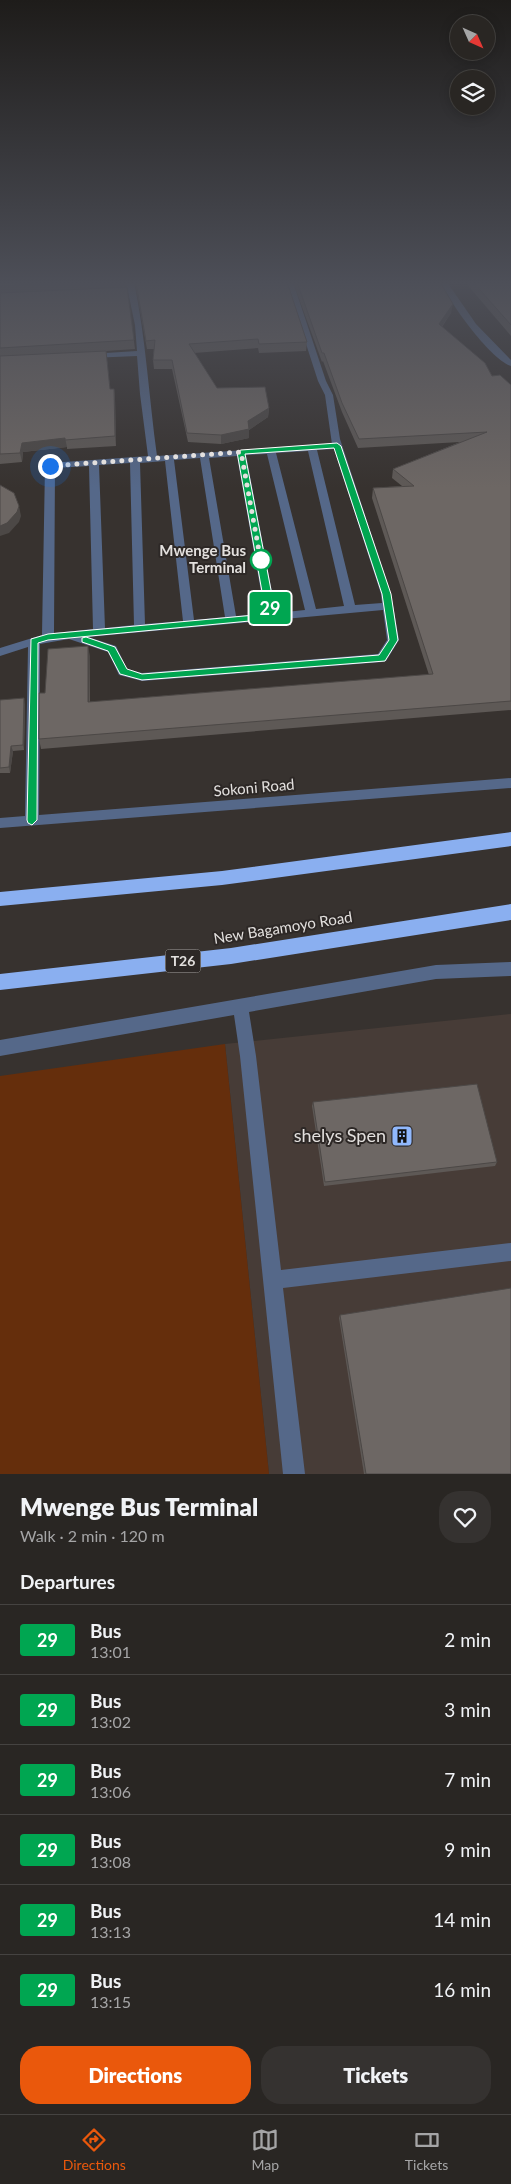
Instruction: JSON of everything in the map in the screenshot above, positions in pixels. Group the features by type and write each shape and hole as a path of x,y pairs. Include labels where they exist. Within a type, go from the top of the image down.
{"highway":[{"path":"0,899 222,878 511,839"},
{"name":"New Bagamoyo Road","path":"0,982 231,956 511,912"}],"street":[{"path":"72,636 112,649 123,672 142,677 382,658 393,640 386,594 336,442 328,395 312,351"},
{"path":"497,351 511,364"},
{"path":"84,356 141,353 144,394 153,444 153,459"},
{"path":"48,637 50,466 312,447 336,442"},
{"path":"312,447 350,609"},
{"path":"271,450 311,613"},
{"path":"241,452 271,616"},
{"path":"204,455 231,620"},
{"path":"169,457 189,624"},
{"path":"134,460 140,628"},
{"path":"94,464 99,632"},
{"path":"0,652 48,637 388,606"},
{"path":"32,820 34,641"},
{"name":"Sokoni Road","path":"0,822 511,783"},
{"path":"0,1048 436,972 511,969"},
{"path":"240,1006 248,1056 294,1474"},
{"path":"273,1280 511,1252"}],"shaded area":[{"path":"511,1014 511,1474 269,1474 225,1044"},
{"path":"225,1044 269,1474 0,1474 0,1076"}],"building":[{"path":"106,351 110,389 114,389 115,436 65,440 65,438 22,443 20,453 0,454 0,356"},
{"path":"154,351 193,351 217,388 265,387 269,408 248,421 249,429 221,435 187,433 172,360 153,360"},
{"path":"321,351 471,351 485,363 492,376 500,375 511,385 511,701 39,739 39,693 45,693 48,649 88,646 88,702 433,674 373,488 414,486 393,469 487,432 359,439 342,403 324,353"},
{"path":"0,485 14,493 19,506 17,512 7,523 0,526"},
{"path":"24,698 23,745 11,746 9,767 0,768 0,700"},
{"name":"shelys Spen","path":"477,1084 497,1162 325,1182 313,1102"},
{"path":"511,1288 511,1474 366,1474 340,1315"}],"bus line":[{"name":"29","path":"32,820 34,641 48,637 271,616 241,452 337,446 386,594 393,640 382,658 142,677 123,672 112,649 86,640"}],"place":[{"name":"Mwenge Bus Terminal","path":"261,560"},
{"name":"shelys Spen","path":"402,1136"}],"route":[{"path":"50,466 241,452 261,562 261,560"}]}
